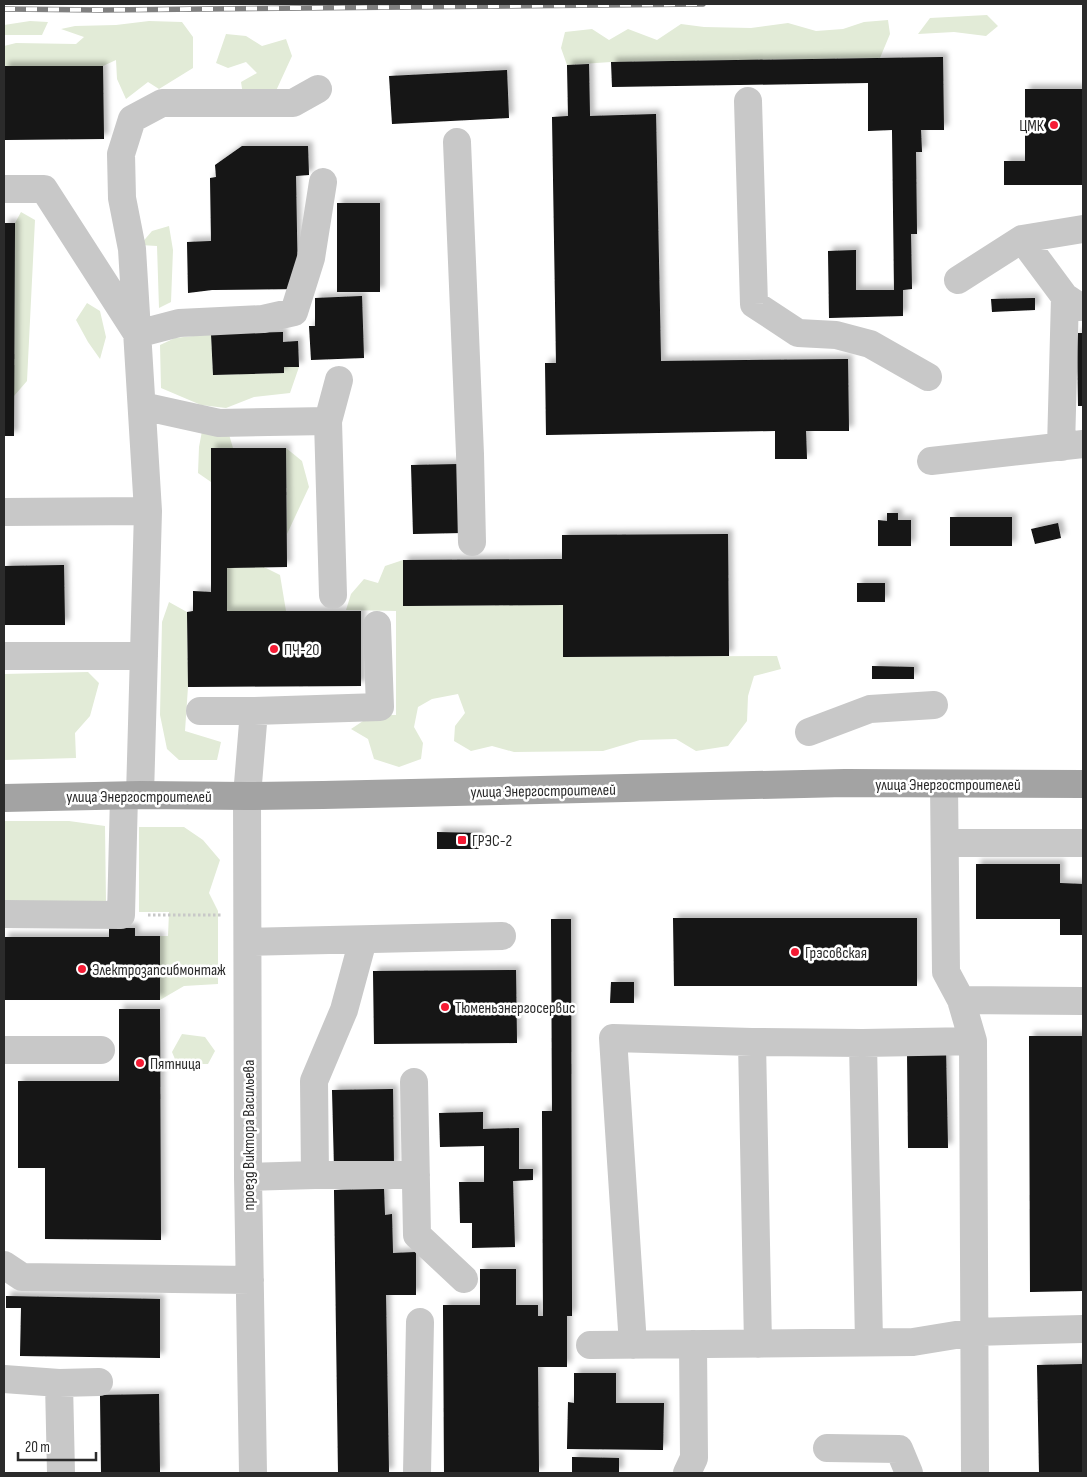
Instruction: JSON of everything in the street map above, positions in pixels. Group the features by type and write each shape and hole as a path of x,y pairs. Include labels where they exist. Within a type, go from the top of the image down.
{"main road":[{"name":"улица Энергостроителей","path":"4,798 132,795 247,796 845,783 1083,784"}],"street":[{"path":"4,914 121,915 144,656 148,511 132,248 122,198 121,154 132,119 162,102 293,103 318,89"},
{"path":"748,101 754,304 798,333 836,335 870,344 928,377"},
{"path":"457,142 472,542"},
{"path":"137,334 179,323 263,319 294,312 311,258 323,182"},
{"path":"4,189 44,188 137,334"},
{"path":"958,280 1022,238 1083,229"},
{"path":"931,461 1072,446 1074,303 1022,238"},
{"path":"333,595 328,422 339,380"},
{"path":"142,406 219,423 328,422"},
{"path":"4,512 148,511"},
{"path":"200,711 380,707 378,625"},
{"path":"4,656 144,656"},
{"path":"809,732 870,709 934,705"},
{"name":"проезд Виктора Васильева","path":"253,1473 248,1178 247,796 254,711"},
{"path":"944,784 946,972 961,1000 974,1041 975,1473"},
{"path":"945,843 1083,843"},
{"path":"248,928 363,940 502,936"},
{"path":"315,1175 314,1081 344,1010 363,940"},
{"path":"961,1000 1083,1001"},
{"path":"633,1345 613,1038 752,1042 974,1041"},
{"path":"752,1042 758,1344"},
{"path":"863,1042 869,1342"},
{"path":"4,1050 101,1050"},
{"path":"414,1082 417,1235 464,1279"},
{"path":"248,1178 315,1175 416,1175"},
{"path":"4,1265 22,1277 250,1280"},
{"path":"418,1473 420,1322"},
{"path":"590,1345 913,1342 974,1332 1083,1329"},
{"path":"687,1473 694,1458 692,1344"},
{"path":"4,1379 59,1383 99,1382"},
{"path":"59,1383 60,1473"},
{"path":"827,1448 899,1449 909,1473"}],"path":[{"path":"121,915 248,928"}],"green space":[{"path":"987,15 998,26 986,36 954,32 918,34 930,18"},
{"path":"888,20 890,34 880,58 611,62 567,65 561,48 565,32 592,29 609,40 628,29 657,40 681,24 704,27 751,28 788,23 816,31 843,29 864,22"},
{"path":"30,21 48,22 42,35 4,35 4,25"},
{"path":"149,21 182,22 193,37 193,68 159,89 148,82 126,99 117,79 116,60 103,66 4,66 4,46 16,43 76,44 84,37 61,29 75,26 116,25"},
{"path":"226,34 246,36 262,46 286,39 292,56 275,93 243,95 241,82 257,73 246,62 228,68 216,63"},
{"path":"21,212 35,220 27,381 14,396 15,223"},
{"path":"169,226 173,250 171,302 159,308 157,246 140,245 152,231"},
{"path":"87,303 100,311 106,337 100,359 76,320"},
{"path":"211,334 213,375 284,373 284,367 299,367 290,393 254,397 226,408 201,405 161,388 160,345 175,338"},
{"path":"202,431 228,431 233,448 211,449 211,482 198,473"},
{"path":"286,448 302,461 309,487 287,534"},
{"path":"403,560 404,606 563,605 563,657 777,656 781,669 754,676 748,696 747,721 728,746 696,751 676,739 640,740 603,751 514,752 492,746 471,751 454,741 455,726 465,713 458,694 432,699 418,707 414,727 423,743 421,759 399,767 374,759 368,739 351,729 372,715 396,715 396,611 346,610 351,594 364,579 378,583 385,566"},
{"path":"264,567 280,575 286,611 227,611 227,568"},
{"path":"169,602 187,612 188,687 185,731 221,742 217,760 179,760 167,749 160,715 162,622"},
{"path":"88,672 99,683 90,716 75,733 76,758 4,760 4,674"},
{"path":"4,821 69,821 105,826 106,903 4,904"},
{"path":"139,827 184,827 203,840 220,860 209,893 218,911 218,984 184,986 160,1000 160,936 168,936 169,912 139,912"},
{"path":"182,1034 205,1037 215,1051 208,1064 177,1064 172,1052"}],"building":[{"path":"943,57 944,130 921,130 922,152 916,152 917,234 911,234 912,289 903,290 903,316 829,318 828,251 856,250 856,290 894,290 892,130 868,131 868,83 612,87 611,62"},
{"path":"589,64 590,116 656,114 661,361 848,359 849,431 806,431 807,459 775,459 775,431 546,435 545,363 556,363 552,117 568,116 567,65"},
{"path":"4,66 103,66 104,139 4,140"},
{"path":"507,70 509,118 392,124 389,76"},
{"name":"ЦМК","path":"1025,89 1083,89 1083,185 1004,185 1004,161 1025,161"},
{"path":"242,146 308,146 309,175 296,176 298,289 212,290 188,293 187,242 211,241 210,178 216,177 215,165"},
{"path":"337,203 380,203 380,292 337,292"},
{"path":"4,223 15,223 14,436 4,436"},
{"path":"362,296 364,358 311,360 309,326 315,326 315,298"},
{"path":"1035,298 1035,310 992,312 991,299"},
{"path":"283,332 283,342 298,341 299,367 284,367 284,373 213,375 211,334"},
{"path":"1077,333 1083,333 1083,406 1078,406"},
{"path":"211,448 286,448 287,567 227,568 227,611 361,611 361,686 188,687 187,612 193,611 193,591 211,592"},
{"path":"460,464 462,533 413,534 411,465"},
{"path":"887,513 898,513 898,520 911,520 911,546 878,546 878,520 887,521"},
{"path":"950,517 1012,517 1012,546 950,546"},
{"path":"1058,523 1061,538 1035,544 1031,529"},
{"path":"728,534 729,656 563,657 563,605 403,606 403,560 562,559 562,535"},
{"path":"64,565 65,625 4,625 4,566"},
{"path":"857,583 885,583 885,602 857,602"},
{"path":"872,666 914,667 914,679 872,679"},
{"path":"437,832 479,833 479,849 437,849"},
{"path":"976,864 1060,864 1060,883 1083,884 1083,935 1060,935 1060,919 976,919"},
{"name":"Грэсовская","path":"673,918 917,918 917,986 674,986"},
{"path":"551,919 571,919 572,1316 567,1316 567,1367 538,1367 539,1473 444,1473 443,1305 480,1305 480,1269 516,1269 516,1305 538,1305 538,1316 543,1316 542,1111 552,1111"},
{"name":"Электрозапсибмонтаж","path":"109,928 135,928 135,936 160,936 160,1000 4,1000 4,937 109,937"},
{"name":"Тюменьэнергосервис","path":"516,970 517,1043 374,1044 373,971"},
{"path":"611,982 634,982 634,1003 610,1003"},
{"path":"119,1009 160,1009 161,1240 45,1239 45,1168 18,1168 18,1081 119,1081"},
{"path":"1029,1036 1083,1036 1083,1291 1030,1292"},
{"path":"907,1050 946,1050 948,1148 908,1148"},
{"path":"393,1089 394,1167 334,1168 332,1090"},
{"path":"483,1112 483,1129 519,1128 519,1169 533,1169 533,1180 513,1181 515,1247 472,1248 472,1223 460,1223 459,1182 484,1182 484,1146 440,1147 439,1113"},
{"path":"384,1189 385,1215 392,1214 393,1253 416,1252 416,1295 386,1295 389,1473 338,1473 334,1190"},
{"path":"6,1296 160,1299 160,1358 20,1356 21,1308 6,1308"},
{"path":"1083,1364 1083,1473 1039,1473 1037,1365"},
{"path":"574,1373 616,1373 616,1403 664,1403 663,1450 567,1449 568,1402 574,1403"},
{"path":"159,1394 160,1473 101,1473 100,1395"},
{"path":"572,1457 619,1458 619,1473 572,1473"}],"railway":[{"path":"4,9 101,10 703,4"}],"place":[{"name":"ЦМК","path":"1054,125"},
{"name":"ПЧ-20","path":"274,649"},
{"name":"ГРЭС-2","path":"462,840"},
{"name":"Грэсовская","path":"795,952"},
{"name":"Электрозапсибмонтаж","path":"82,969"},
{"name":"Тюменьэнергосервис","path":"445,1007"},
{"name":"Пятница","path":"140,1063"}]}
